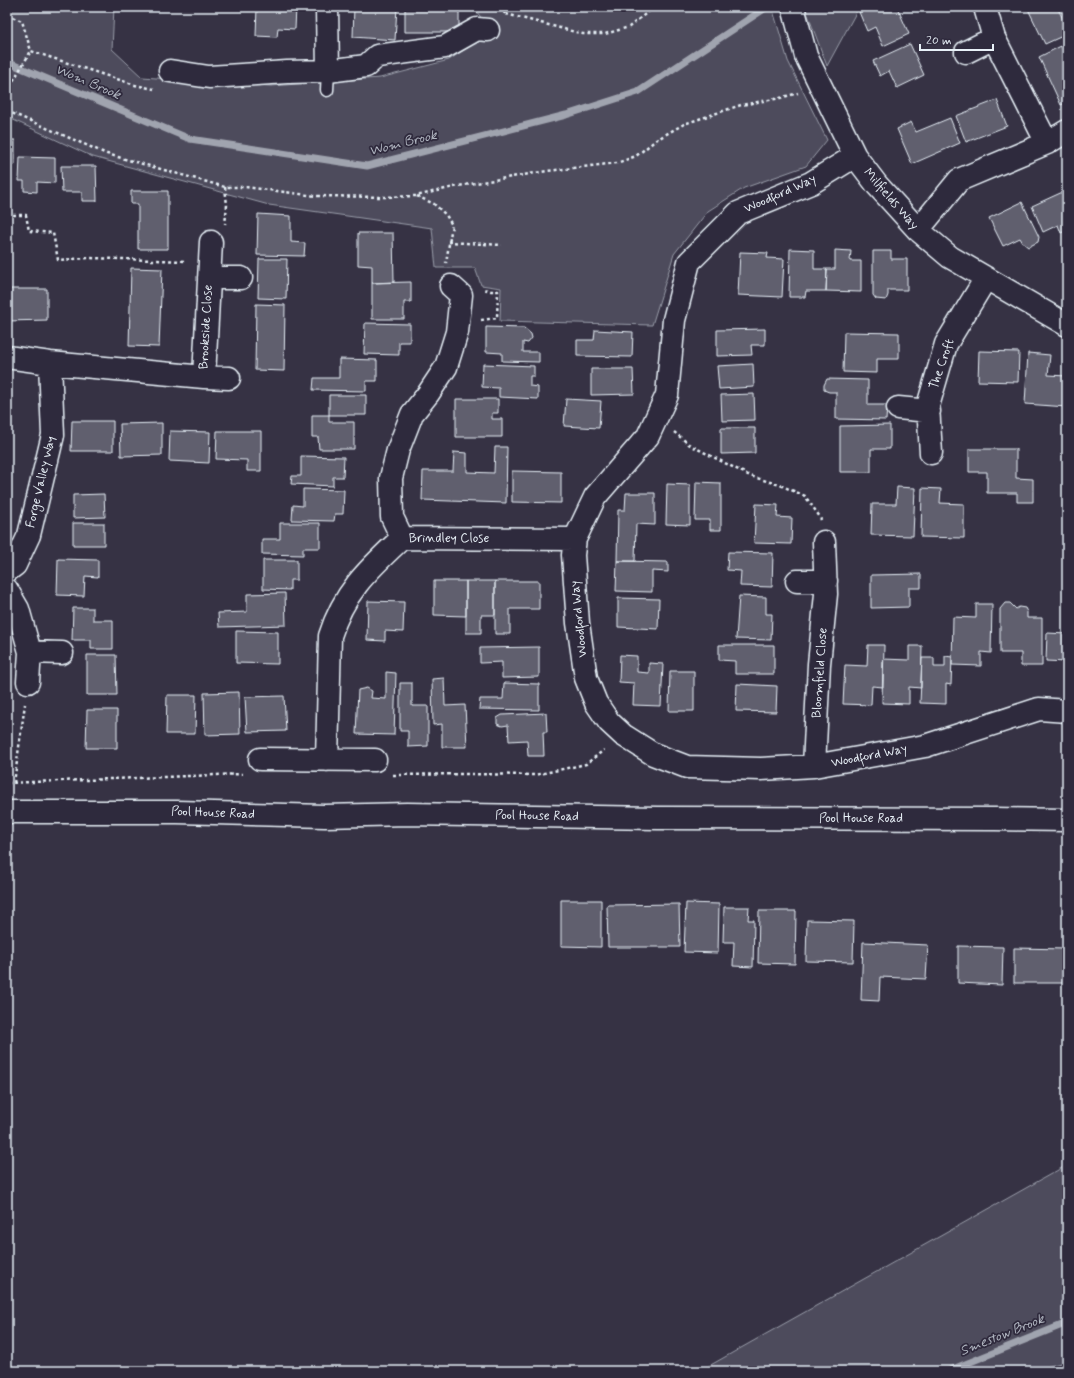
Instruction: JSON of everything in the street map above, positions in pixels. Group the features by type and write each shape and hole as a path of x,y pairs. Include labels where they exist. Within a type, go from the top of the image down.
{"street":[{"path":"327,7 327,80"},
{"name":"Millfields Way","path":"793,7 806,56 855,156 877,185 918,230 950,257 1067,324"},
{"path":"986,11 994,38 1047,143"},
{"path":"170,71 210,76 287,72 327,80 366,66 377,56 445,47 477,29 488,30"},
{"path":"966,52 994,38"},
{"path":"918,230 959,180 1047,143 1067,131"},
{"name":"Woodford Way","path":"855,156 811,183 738,213 688,262 674,320 667,395 648,436 595,498 575,539 573,555 578,623 586,678 596,703 609,722 623,735 653,754 687,767 761,769 814,766 925,746 1039,709 1067,711"},
{"name":"Brookside Close","path":"204,377 210,260 241,278"},
{"name":"The Croft","path":"931,454 928,406 946,344 986,278"},
{"path":"402,538 392,517 391,478 398,450 412,414 428,394 446,367 457,332 461,295 451,286"},
{"path":"7,357 50,363 229,378"},
{"name":"Forge Valley Way","path":"7,571 15,566 29,535 53,435 50,363"},
{"path":"898,408 929,411"},
{"name":"Brindley Close","path":"327,760 330,636 336,617 357,583 374,564 402,538 575,539"},
{"name":"Bloomfield Close","path":"814,766 819,664 826,594 824,542"},
{"path":"796,581 826,581"},
{"path":"7,590 18,609 30,652 28,682"},
{"path":"30,652 62,653"},
{"path":"253,767 327,760 375,760"},
{"name":"Pool House Road","path":"7,812 177,812 325,816 407,814 658,818 995,818 1067,820"}],"path":[{"path":"504,14 533,20 583,34 605,34 629,27 654,7"},
{"path":"7,91 30,51"},
{"path":"7,111 107,154 225,187 245,187 316,196 384,197 416,196 458,186 546,171 617,163 636,156 656,140 684,124 741,105 780,98 822,87"},
{"path":"7,215 26,215 29,231 54,234 58,260 88,258 210,260 225,234 227,205 225,187"},
{"path":"416,196 434,204 446,215 452,225 448,242 445,272 451,286"},
{"path":"448,242 502,245"},
{"path":"657,416 690,445 750,476 805,496 820,517 824,542"},
{"path":"14,783 28,682"},
{"path":"390,776 467,774 535,775 586,764 623,735"},
{"path":"7,783 253,767"}],"shaded area":[{"path":"7,7 114,7 112,49 142,77 271,86 380,78 449,60 491,32 474,7 772,7 788,61 827,140 806,166 744,188 708,211 674,254 652,325 500,321 501,288 481,285 475,268 436,268 432,228 269,205 93,157 7,117"},
{"path":"805,7 859,7 827,66"},
{"path":"1067,1165 1067,1361 1033,1371 700,1371"},
{"path":"1067,1361 1067,1371 1033,1371"}],"building":[{"path":"257,7 296,7 295,29 278,28 277,37 256,36"},
{"path":"354,7 397,7 395,40 353,37"},
{"path":"405,7 459,7 459,32 405,32"},
{"path":"870,7 897,7 909,34 883,46 875,27 867,31 859,12"},
{"path":"1027,7 1057,7 1067,27 1067,34 1045,44"},
{"path":"910,44 924,75 897,88 889,71 880,76 873,61"},
{"path":"1061,46 1067,58 1067,102 1061,105 1039,57"},
{"path":"997,100 1007,126 966,142 956,116"},
{"path":"950,118 960,143 912,164 897,129 911,122 916,132"},
{"path":"7,140 15,140 15,165 7,164"},
{"path":"20,157 55,158 55,183 37,182 37,192 24,191 24,181 19,181"},
{"path":"61,166 96,166 97,201 82,201 82,192 62,192"},
{"path":"1067,190 1067,230 1061,233 1058,225 1043,232 1032,206"},
{"path":"131,191 168,191 168,249 138,249 138,204 131,204"},
{"path":"1022,202 1039,237 1038,242 1028,247 1020,238 1003,246 989,218"},
{"path":"258,214 291,216 291,242 305,243 304,256 257,255"},
{"path":"358,233 393,233 394,282 372,283 372,266 358,265"},
{"path":"790,249 814,250 814,269 827,269 826,291 806,291 805,297 789,297"},
{"path":"835,250 851,251 850,261 861,261 861,292 826,291 827,269 835,269"},
{"path":"873,251 891,251 891,259 907,259 907,290 888,290 886,300 876,299 873,295"},
{"path":"740,252 768,253 767,258 784,259 782,297 738,295"},
{"path":"259,259 287,259 286,299 258,298"},
{"path":"131,268 162,269 159,347 129,346"},
{"path":"411,282 411,302 404,302 404,319 372,319 372,283"},
{"path":"7,289 47,289 47,320 7,321"},
{"path":"256,304 285,305 284,371 255,370"},
{"path":"365,323 410,324 410,342 399,342 399,355 364,354"},
{"path":"486,327 524,328 531,334 532,338 528,343 523,342 523,352 539,352 539,362 502,361 502,353 486,352"},
{"path":"765,329 765,345 751,345 752,355 717,356 717,330"},
{"path":"595,330 633,332 632,357 577,356 577,340 594,340"},
{"path":"844,332 899,333 899,359 877,359 877,373 843,372"},
{"path":"979,351 1019,352 1018,382 978,381"},
{"path":"1028,353 1050,355 1048,375 1067,376 1067,407 1025,404"},
{"path":"339,359 377,360 377,381 366,381 366,391 313,390 314,378 339,378"},
{"path":"483,364 534,366 534,376 530,376 530,386 538,387 538,399 499,397 499,388 482,387"},
{"path":"753,364 754,387 719,389 717,366"},
{"path":"591,369 633,369 634,394 591,395"},
{"path":"827,379 868,380 868,405 887,405 886,420 836,419 836,392 824,390 824,385"},
{"path":"754,394 755,420 722,421 721,395"},
{"path":"329,395 366,395 366,415 329,415"},
{"path":"456,399 498,399 498,413 492,413 492,419 502,419 502,437 456,437"},
{"path":"566,399 601,401 599,428 564,426"},
{"path":"312,415 329,415 329,422 354,422 354,449 319,449 318,437 312,437"},
{"path":"72,421 113,421 113,451 71,451"},
{"path":"162,423 162,455 121,456 120,424"},
{"path":"890,425 890,449 871,449 871,472 840,472 840,426"},
{"path":"721,428 755,428 755,453 721,454"},
{"path":"170,431 210,432 209,463 169,461"},
{"path":"217,431 261,431 261,471 247,471 247,460 216,459"},
{"path":"495,447 507,447 506,503 422,500 423,471 453,471 454,452 467,453 467,472 494,473"},
{"path":"969,449 1016,449 1016,478 1033,479 1033,502 1017,502 1017,493 987,493 987,472 969,472"},
{"path":"301,456 344,457 343,477 333,477 333,486 291,484 292,476 301,476"},
{"path":"512,471 561,472 561,503 512,502"},
{"path":"696,482 721,483 721,530 710,530 710,520 695,520"},
{"path":"667,484 690,485 690,525 666,524"},
{"path":"897,487 915,488 913,536 871,535 872,504 896,504"},
{"path":"922,488 941,489 940,503 964,504 964,538 921,537"},
{"path":"303,489 344,490 343,514 335,514 334,521 292,520 293,505 303,506"},
{"path":"626,493 655,493 655,525 636,524 635,561 617,561 618,510 625,510"},
{"path":"104,494 105,517 73,518 73,495"},
{"path":"756,504 778,505 777,517 792,518 791,544 754,543"},
{"path":"73,523 104,523 104,545 73,545"},
{"path":"280,523 320,523 320,548 303,548 303,555 262,554 262,539 280,539"},
{"path":"728,552 773,553 772,587 740,586 741,571 727,570"},
{"path":"58,559 98,560 98,577 85,576 84,596 57,595"},
{"path":"263,560 297,560 297,580 290,580 290,590 263,589"},
{"path":"617,561 668,562 668,572 652,571 652,592 616,591"},
{"path":"921,574 921,588 909,588 909,607 871,608 871,575"},
{"path":"434,581 466,581 466,616 434,615"},
{"path":"466,581 495,581 495,615 481,615 481,633 466,633"},
{"path":"495,581 539,581 539,609 510,609 510,634 495,634"},
{"path":"285,593 286,625 219,627 218,613 247,612 247,594"},
{"path":"739,596 766,597 766,614 772,614 771,640 736,639"},
{"path":"618,598 659,599 658,629 618,627"},
{"path":"368,601 404,602 403,632 385,631 385,641 367,640"},
{"path":"1005,603 1010,603 1016,609 1019,607 1025,608 1027,618 1042,618 1042,666 1021,666 1021,653 1000,653 1000,609"},
{"path":"976,604 992,604 991,653 981,652 981,666 952,665 953,617 976,618"},
{"path":"73,608 93,608 93,620 113,620 113,649 91,649 91,640 72,640"},
{"path":"236,631 278,632 278,664 236,663"},
{"path":"1047,633 1067,634 1067,662 1046,661"},
{"path":"719,645 774,645 774,674 735,674 735,661 719,660"},
{"path":"868,645 884,645 883,687 872,686 871,705 843,704 845,665 867,666"},
{"path":"909,646 922,646 921,688 909,687 909,704 882,703 883,659 909,660"},
{"path":"539,647 539,677 502,678 502,662 480,663 480,648"},
{"path":"87,655 116,655 117,695 87,695"},
{"path":"620,655 637,656 637,672 649,673 649,663 663,664 661,706 633,705 634,683 619,682"},
{"path":"945,656 952,657 951,685 946,684 946,704 920,703 922,658 934,658 934,667 945,667"},
{"path":"670,671 694,671 694,711 669,711"},
{"path":"386,672 396,673 394,735 356,734 358,690 367,688 372,691 371,698 386,699"},
{"path":"444,678 445,706 465,705 467,747 442,747 442,724 433,725 432,679"},
{"path":"400,683 412,683 412,706 428,706 428,746 408,747 408,731 400,731"},
{"path":"504,683 539,684 539,710 479,709 480,699 503,699"},
{"path":"737,684 777,686 776,712 736,711"},
{"path":"239,692 240,734 205,735 204,693"},
{"path":"167,695 196,695 195,734 166,734"},
{"path":"284,696 286,731 247,732 245,697"},
{"path":"87,710 117,710 117,748 86,748"},
{"path":"546,713 547,732 543,732 544,756 528,756 527,740 509,741 508,725 502,726 497,724 497,718 502,715"},
{"path":"561,900 601,900 601,947 561,946"},
{"path":"686,903 719,904 718,953 684,952"},
{"path":"679,904 680,947 608,947 607,905"},
{"path":"724,907 749,907 748,920 754,920 753,967 733,966 734,942 723,942"},
{"path":"759,911 796,911 795,964 758,963"},
{"path":"807,920 854,921 853,962 806,961"},
{"path":"863,942 928,945 926,979 880,977 879,1001 861,1000"},
{"path":"958,946 1003,947 1002,985 958,983"},
{"path":"1014,948 1067,949 1067,983 1014,983"}],"waterway":[{"name":"Wom Brook","path":"7,62 190,139 367,166 566,115 638,92 767,7"},
{"name":"Smestow Brook","path":"948,1371 1067,1323"}]}
